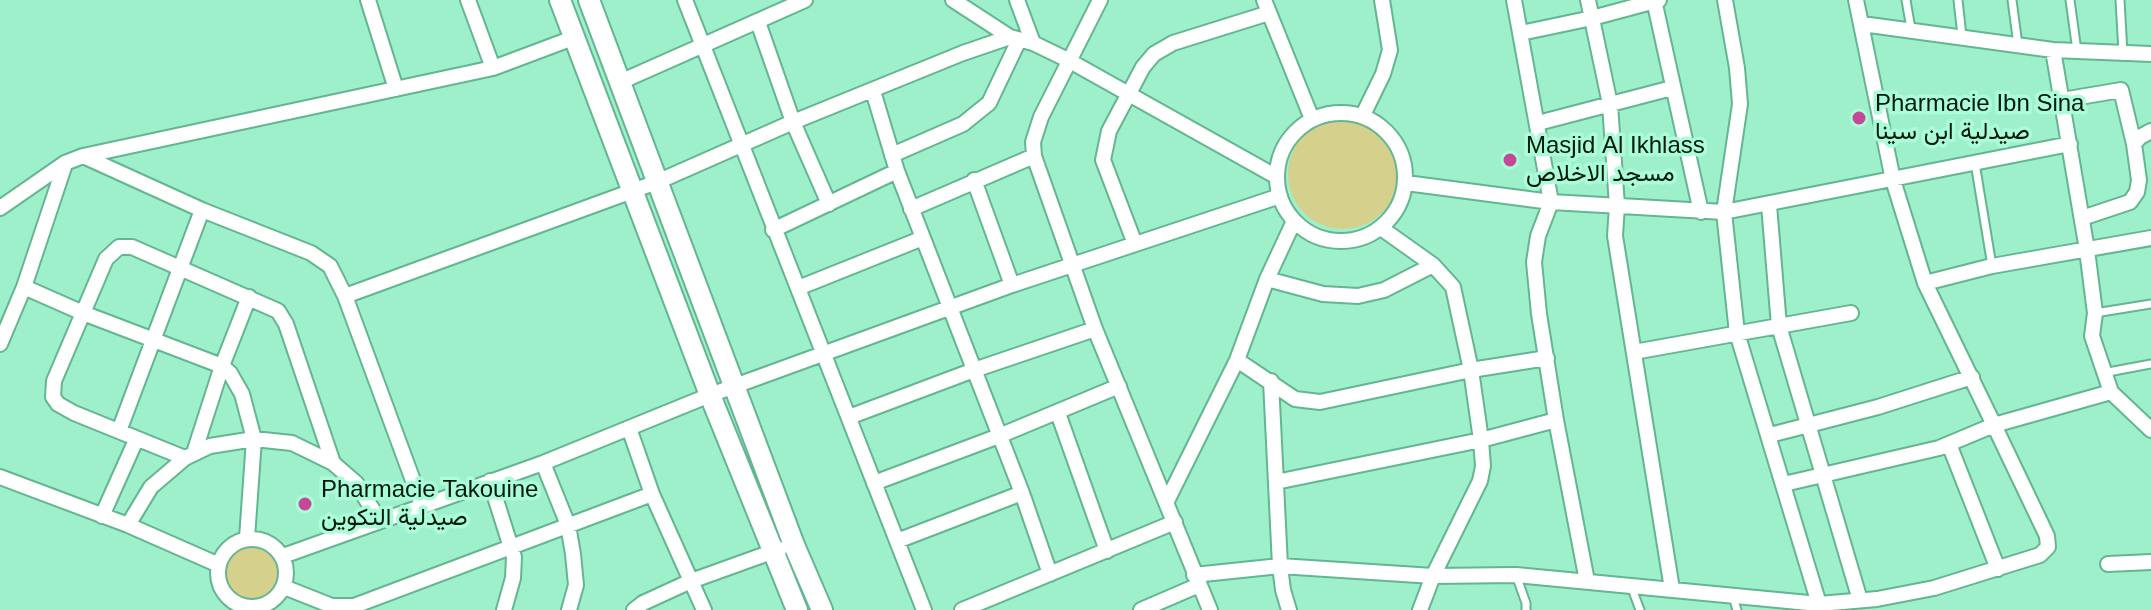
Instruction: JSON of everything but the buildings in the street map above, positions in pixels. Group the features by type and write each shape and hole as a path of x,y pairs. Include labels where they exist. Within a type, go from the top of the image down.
{"street":[{"path":"368,0 396,89"},
{"path":"468,0 493,68"},
{"path":"560,0 710,395 797,610"},
{"path":"589,0 794,545 822,610"},
{"path":"685,0 924,610"},
{"path":"620,82 805,0"},
{"path":"953,0 1021,40 1068,60 1277,177"},
{"path":"892,155 963,124 989,103 1021,40 1017,0"},
{"path":"1100,0 1036,130 1034,156 1095,329 1210,610"},
{"path":"1363,115 1383,74 1390,50 1382,0"},
{"path":"1514,0 1551,202 1538,236 1534,262 1539,314 1587,581"},
{"path":"1588,0 1610,104 1617,206 1615,236 1672,589"},
{"path":"1521,33 1656,0 1672,88 1701,212"},
{"path":"1725,0 1740,104 1724,212 1737,333 1819,604"},
{"path":"1141,610 1196,580 1280,566 1433,576 1516,575 1819,604 1934,588 2045,552 2048,541 1925,283 1893,180 1856,0"},
{"path":"1135,244 1103,160 1109,131 1143,67 1154,54 1173,43 1266,6 1312,119"},
{"path":"758,22 793,122 829,204"},
{"path":"1862,24 2053,50 2151,54"},
{"path":"0,208 65,163 83,156 493,68 573,38"},
{"path":"345,296 657,182 793,122 963,53 1021,40"},
{"path":"2053,50 2087,250 2095,313 2092,336 2111,392 2151,430"},
{"path":"1538,123 1672,88"},
{"path":"2062,100 2121,90 2134,144 2139,180 2137,192 2130,202 2082,218"},
{"path":"873,91 897,171 1022,493 1050,574"},
{"path":"1344,112 1363,115 1387,131 1402,154 1406,183 1398,208 1381,228 1365,238 1336,241 1309,233 1294,221 1283,206 1277,177 1282,149 1293,133 1312,119 1344,112"},
{"path":"2134,144 2151,131"},
{"path":"1406,183 1551,202 1724,212 2070,144"},
{"path":"83,156 202,210 320,258 330,266 345,296 422,505"},
{"path":"911,209 1034,156"},
{"path":"0,344 24,287 65,163"},
{"path":"773,230 897,171"},
{"path":"974,180 1012,285"},
{"path":"283,556 543,463 710,395 1012,285 1280,196"},
{"path":"1769,205 1779,326 1860,600"},
{"path":"119,431 202,210"},
{"path":"1167,501 1237,360 1267,279 1294,221"},
{"path":"1381,228 1433,265 1453,287 1471,370 1481,440 1483,466 1480,481 1433,576 1420,610"},
{"path":"798,288 923,238"},
{"path":"1925,283 1992,266 2151,238"},
{"path":"190,455 136,440 74,413 58,404 53,397 54,381 106,259 119,247 132,247 249,297 275,309 284,318 333,463"},
{"path":"1267,279 1323,294 1358,296 1384,290 1433,265"},
{"path":"24,287 222,366 242,394 254,439 247,538"},
{"path":"190,455 249,297"},
{"path":"1634,352 1851,313"},
{"path":"849,417 1095,329"},
{"path":"1237,360 1295,399 1320,402 1471,370 1547,358"},
{"path":"1770,435 1878,407 1972,377"},
{"path":"1271,381 1280,566 1289,610"},
{"path":"874,483 1058,413 1119,386"},
{"path":"1784,484 1898,459 1949,444 1994,425 2111,392"},
{"path":"1058,413 1107,551"},
{"path":"1276,482 1481,440 1556,420"},
{"path":"629,428 652,494 704,610"},
{"path":"128,525 151,487 190,455 227,441 254,439 292,443 333,463 356,483 379,520"},
{"path":"102,516 136,440"},
{"path":"1949,444 1998,569"},
{"path":"543,463 568,525 576,585 572,609"},
{"path":"0,477 128,525 219,565"},
{"path":"490,481 512,545 513,578 504,610"},
{"path":"897,541 1022,493"},
{"path":"358,606 652,494"},
{"path":"962,610 992,604 1050,574 1175,522"},
{"path":"247,538 261,539 274,545 283,556 287,571 284,587 274,600 260,608 246,607 224,592 219,579 219,565 224,552 235,543 247,538"},
{"path":"634,610 691,581 794,545"},
{"path":"2108,564 2151,562"},
{"path":"284,587 332,606 378,610"}],"lane":[{"path":"1906,0 1911,29"},
{"path":"1958,0 1962,36"},
{"path":"2012,0 2018,45"},
{"path":"2070,0 2077,51"},
{"path":"2120,0 2123,53"},
{"path":"1975,163 1992,266"},
{"path":"2095,313 2151,304"},
{"path":"2103,373 2151,364"},
{"path":"1516,575 1526,610"},
{"path":"1631,585 1640,610"},
{"path":"1732,595 1737,610"}],"shaded area":[{"path":"1343,119 1364,124 1382,135 1393,153 1398,174 1393,195 1382,213 1364,224 1343,229 1322,224 1304,213 1293,195 1288,174 1293,153 1304,135 1322,124"},
{"path":"254,543 275,551 283,572 275,593 254,601 233,593 225,572 233,551"}],"place":[{"name":"Pharmacie Ibn Sina صيدلية ابن سينا","path":"1859,118"},
{"name":"Masjid Al Ikhlass مسجد الاخلاص","path":"1510,160"},
{"name":"Pharmacie Takouine صيدلية التكوين","path":"305,504"}]}
